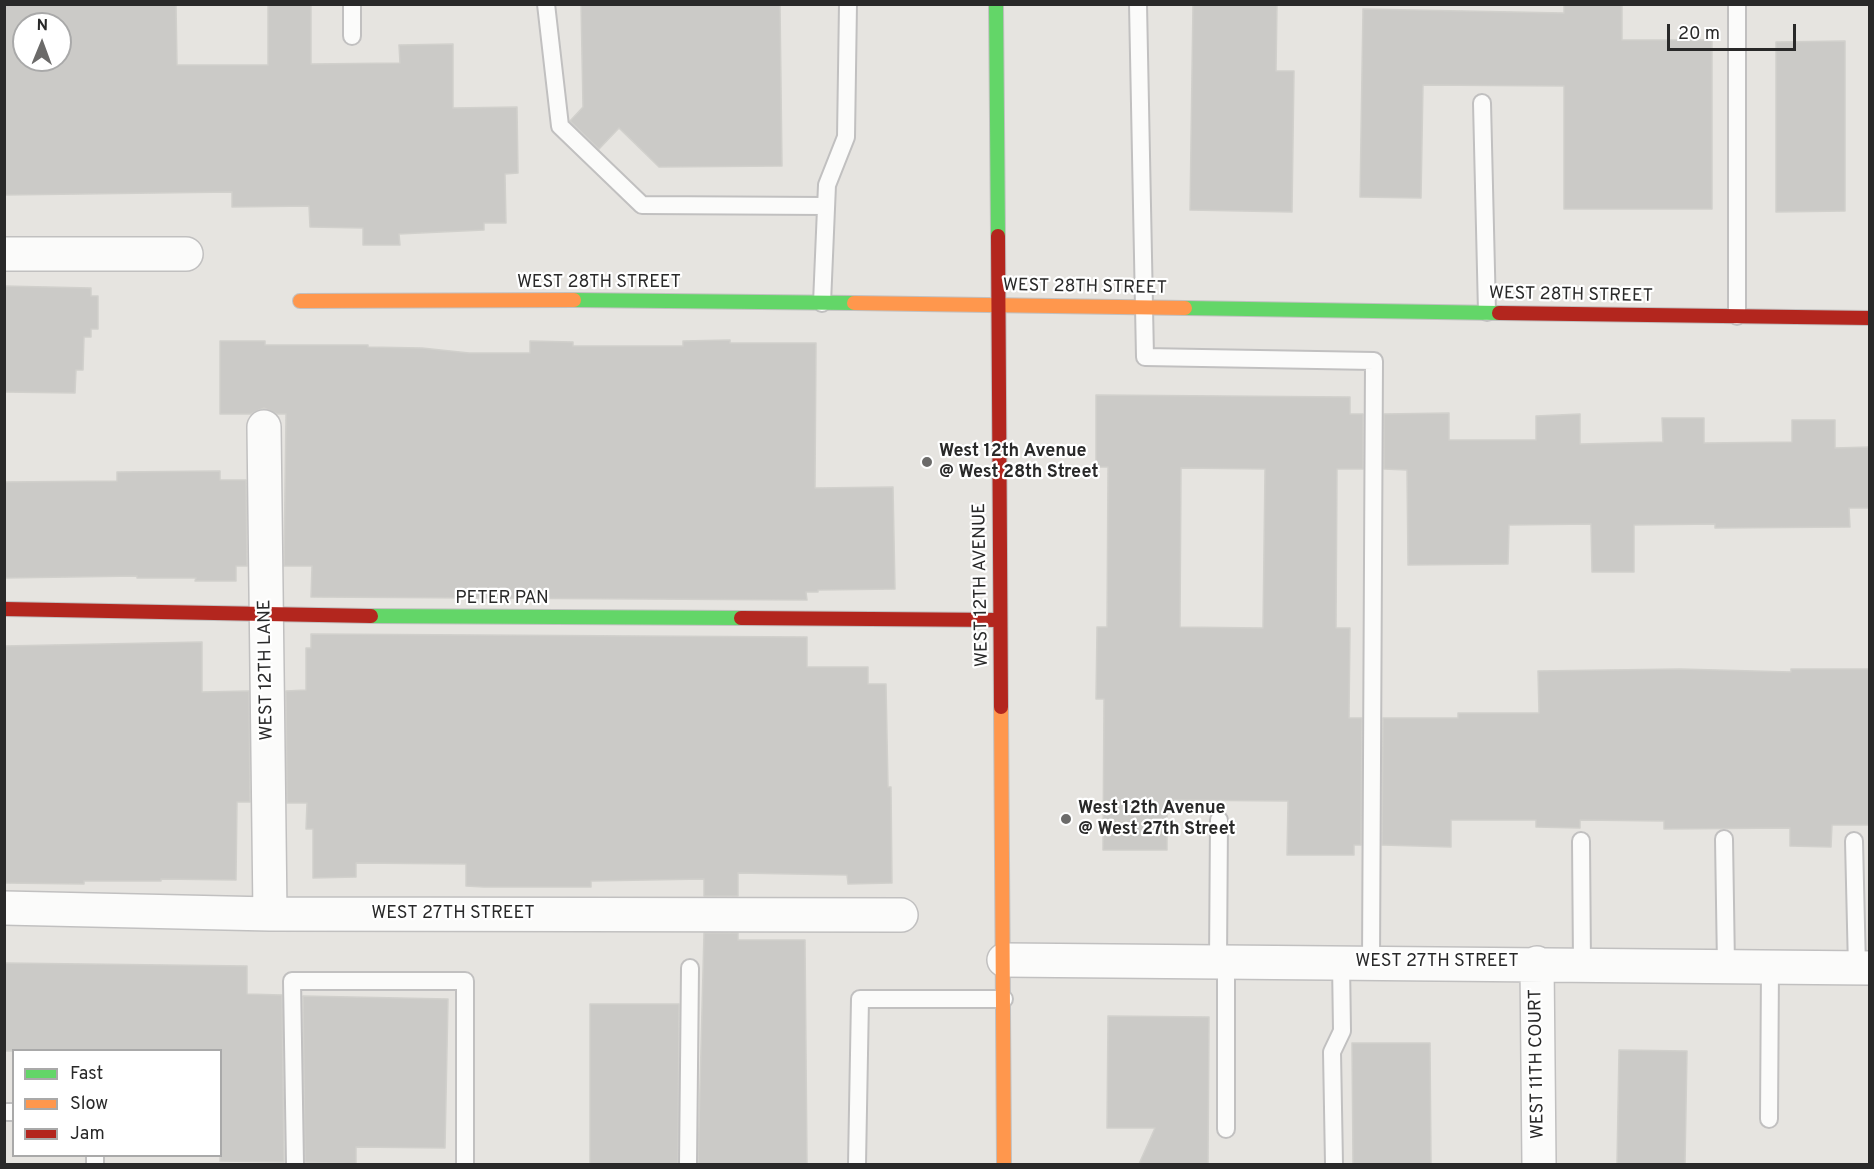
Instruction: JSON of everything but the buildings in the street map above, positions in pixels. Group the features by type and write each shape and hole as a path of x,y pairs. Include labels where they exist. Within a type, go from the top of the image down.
{"street":[{"name":"WEST 12TH AVENUE","path":"996,4 1004,1164"},
{"path":"4,254 186,254"},
{"name":"WEST 28TH STREET","path":"300,301 822,303 1869,318"},
{"name":"WEST 12TH LANE","path":"264,427 270,914"},
{"name":"PETER PAN","path":"4,609 266,615 1000,620"},
{"name":"WEST 27TH STREET","path":"4,908 270,914 901,915"},
{"name":"WEST 27TH STREET","path":"1004,960 1537,963 1863,968"},
{"name":"WEST 11TH COURT","path":"1537,963 1539,1164"}],"lane":[{"path":"352,4 352,36"},
{"path":"546,4 560,126 642,205 826,206"},
{"path":"822,303 827,185 846,137 848,4"},
{"path":"1138,4 1145,357 1374,361 1356,962 1342,1031 1332,1052 1334,1164"},
{"path":"1737,4 1737,316"},
{"path":"1482,103 1486,312"},
{"path":"1219,820 1226,1129"},
{"path":"1724,839 1726,966"},
{"path":"1581,841 1582,964"},
{"path":"1854,841 1863,968"},
{"path":"1769,1119 1770,966"},
{"path":"688,1164 690,968"},
{"path":"295,1164 292,981 465,981 465,1164"},
{"path":"857,1164 860,999 1004,999"}],"traffic: fast":[{"path":"996,4 998,236"},
{"path":"574,300 854,303"},
{"path":"1185,308 1499,313"},
{"path":"371,616 741,618"}],"traffic: slow":[{"path":"300,301 574,300"},
{"path":"854,303 1185,308"},
{"path":"1001,707 1004,1164"}],"traffic: jam":[{"path":"998,236 1001,707"},
{"path":"1499,313 1870,318"},
{"path":"4,609 371,616"},
{"path":"741,618 1000,620"}],"place":[{"name":"West 12th Avenue @ West 28th Street","path":"927,462"},
{"name":"West 12th Avenue @ West 27th Street","path":"1066,819"}]}
